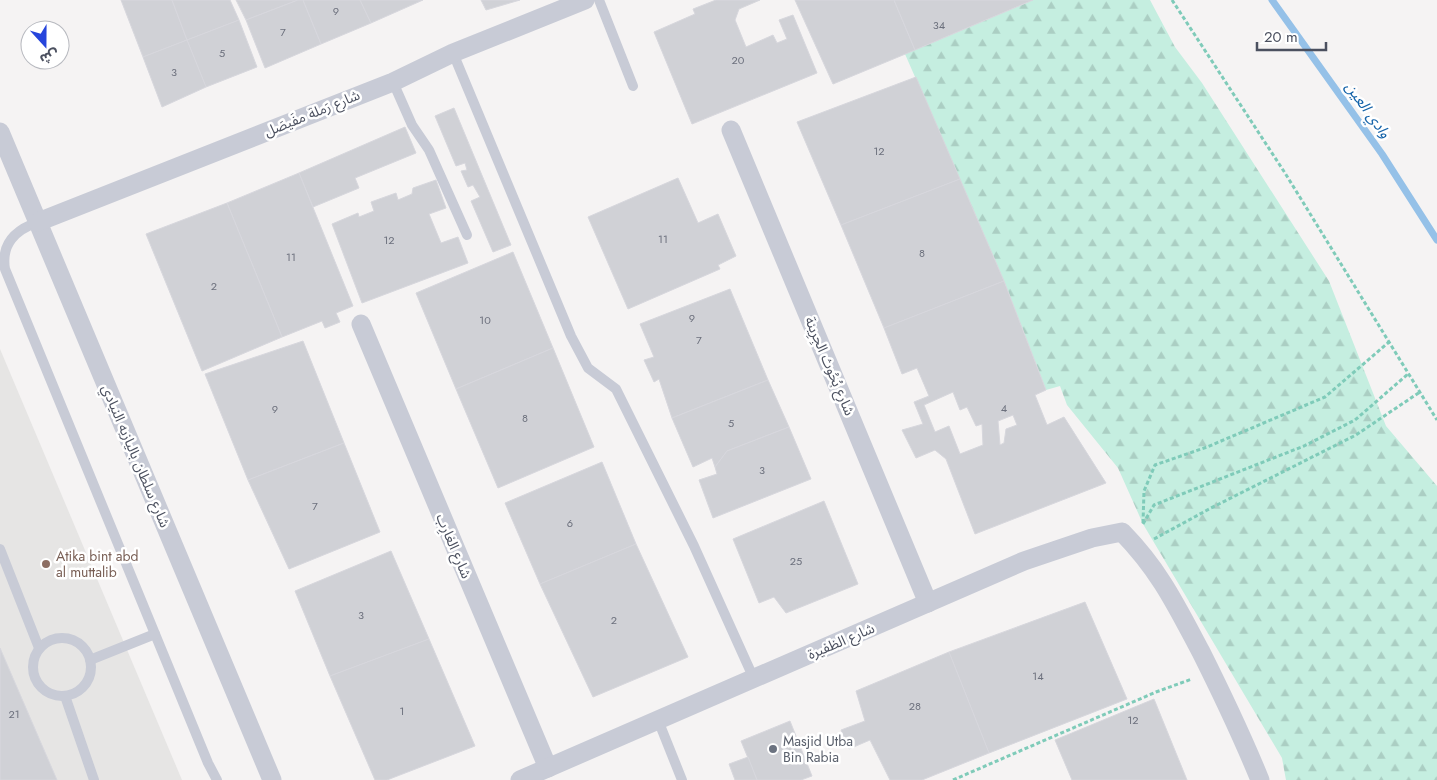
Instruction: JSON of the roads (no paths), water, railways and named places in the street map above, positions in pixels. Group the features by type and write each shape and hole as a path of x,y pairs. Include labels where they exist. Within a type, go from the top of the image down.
{"street":[{"name":"شارع رَملة مفَيصَل","path":"38,222 393,82 454,53 585,0"},
{"name":"شارع بُحُوث الجِرِينة","path":"731,130 928,603"},
{"name":"شارع سلطان باليازيه النيادي","path":"0,132 272,780"},
{"name":"شارع الغارِب","path":"361,324 548,768"},
{"name":"شارع الظفيرة","path":"520,780 1024,561 1092,538 1122,532 1142,553 1166,586 1211,672 1260,780"}],"lane":[{"path":"600,0 633,86"},
{"path":"454,53 571,336 588,368 616,389 694,546 754,679"},
{"path":"393,82 412,125 430,150 467,235"},
{"path":"38,222 21,229 8,242 5,251 5,269 211,771 217,780"},
{"path":"0,548 39,648"},
{"path":"90,660 155,634"},
{"path":"52,639 72,639 80,644 90,660 91,670 88,680 82,687 65,696 47,692 34,678 33,659 39,648 52,639"},
{"path":"65,696 94,780"},
{"path":"658,720 682,780"}],"waterway":[{"name":"وادي العين","path":"1272,0 1382,154 1437,240"}],"place":[{"name":"Atika bint abd al muttalib","path":"46,564"},
{"name":"Masjid Utba Bin Rabia","path":"773,749"}]}
